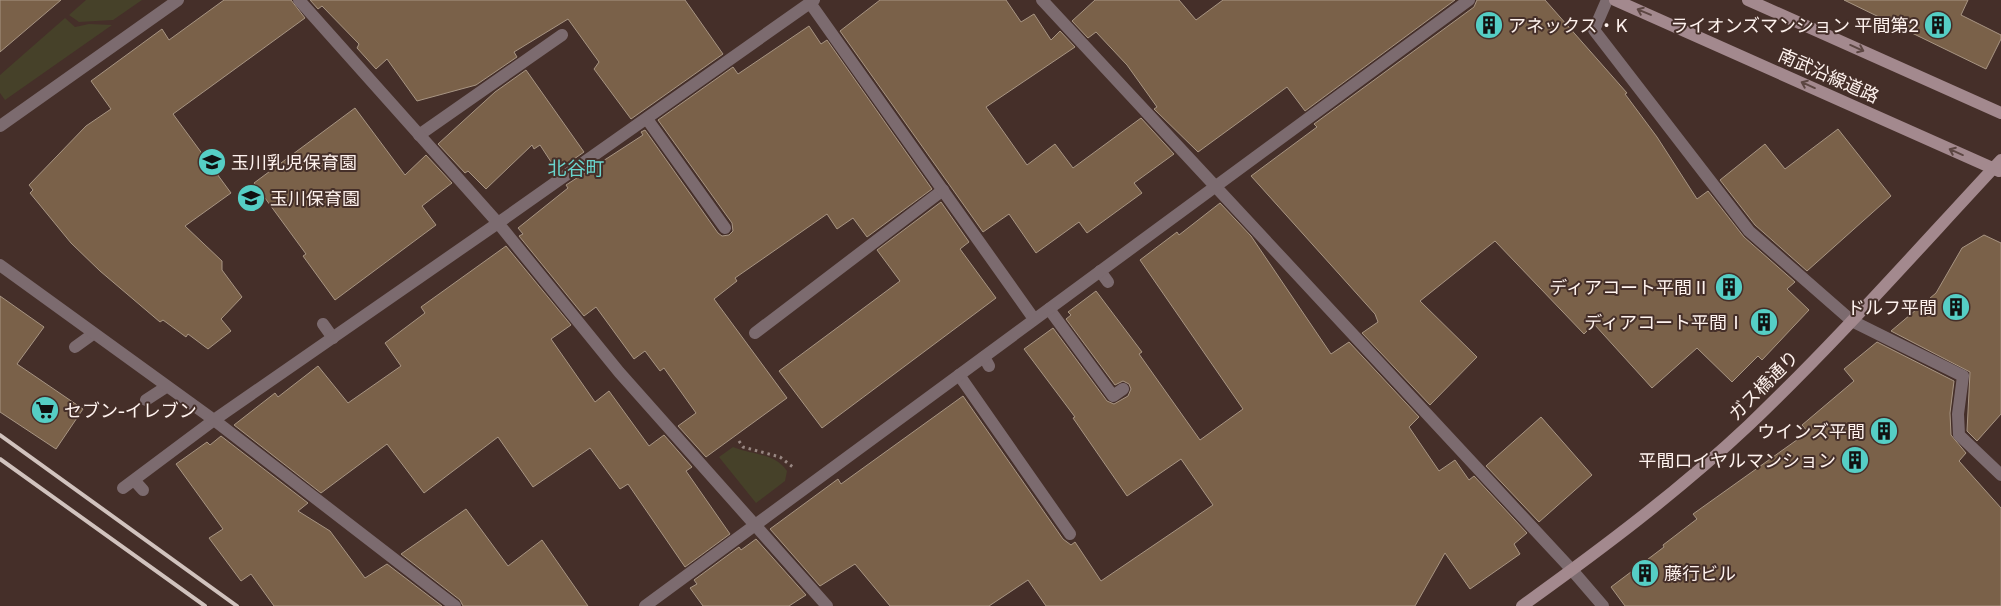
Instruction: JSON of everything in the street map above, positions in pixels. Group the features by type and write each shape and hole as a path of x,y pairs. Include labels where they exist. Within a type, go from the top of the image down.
{"street":[{"path":"0,126 178,0"},
{"path":"299,0 498,223 619,372 827,606"},
{"path":"1042,0 1604,606"},
{"path":"645,606 959,374 987,361 1034,319 1469,0"},
{"path":"1607,0 1594,30 1684,137 1749,231 1852,321 1963,376 1958,414 1959,435 2001,474"},
{"name":"南武沿線道路","path":"1615,0 1998,167"},
{"name":"南武沿線道路","path":"1748,0 2001,113"},
{"path":"123,488 138,485 214,420 498,223 812,1 1034,319"},
{"path":"419,135 562,35"},
{"path":"647,118 725,228"},
{"name":"ガス橋通り","path":"1522,606 1572,570 1659,502 1748,425 1852,321 1998,167"},
{"path":"755,333 943,190"},
{"path":"0,266 214,420 455,606"},
{"path":"1100,271 1108,282"},
{"path":"1049,308 1113,396 1123,389"},
{"path":"323,324 333,338"},
{"path":"75,347 93,334"},
{"path":"959,374 1070,534"},
{"path":"146,400 166,387"}],"path":[{"path":"739,441 743,447 780,457 792,465 808,486"}],"shaded area":[{"path":"86,0 142,0 113,20 79,22 69,15"},
{"path":"65,18 75,27 89,24 112,25 5,100 0,93 0,75"},
{"path":"733,447 763,455 776,461 787,471 785,481 756,503 719,457"}],"building":[{"path":"0,0 61,0 0,52"},
{"path":"224,0 291,0 305,18 173,114 231,193 185,226 222,261 222,270 242,297 221,319 231,331 208,349 188,334 186,337 163,320 160,322 100,271 71,243 30,193 33,190 29,185 86,126 111,109 91,81 162,29 169,40"},
{"path":"310,0 685,0 723,54 631,119 594,69 599,62 568,19 514,52 517,57 476,85 417,101 387,59 376,69 357,48 359,44 322,6 318,9"},
{"path":"880,0 1006,0 1021,22 1034,14 1051,40 1060,31 1075,47 986,107 1027,165 1055,144 1073,168 1141,118 1174,154 1134,183 1142,193 1087,233 1079,222 1036,253 1009,214 983,232 840,31"},
{"path":"1095,0 1179,0 1196,20 1223,0 1455,0 1305,111 1287,87 1198,152 1154,109 1157,107 1127,65 1096,32 1088,38 1072,21"},
{"path":"1477,0 1545,0 1627,93 1625,94 1657,137 1697,199 1708,191 1744,237 1795,282 1787,289 1809,310 1762,360 1758,356 1732,382 1697,348 1652,388 1594,324 1584,334 1495,241 1420,301 1477,357 1430,405 1362,333 1378,322 1375,314 1251,176 1317,127 1314,124 1474,7"},
{"name":"ライオンズマンション 平間第2","path":"1844,0 1968,0 1961,15 2001,35 2001,39 1986,69"},
{"path":"809,26 821,44 827,40 932,189 867,237 853,218 837,229 827,214 735,278 737,281 714,299 787,398 706,457 678,426 696,413 664,368 660,371 645,351 634,359 596,307 584,316 519,236 523,234 518,228 568,188 566,185 643,135 641,132 645,130 718,233 722,236 729,235 733,231 732,223 658,120 733,67 738,74"},
{"path":"526,70 584,152 557,171 540,145 534,149 532,145 486,189 468,171 465,173 438,144 495,92"},
{"path":"355,108 405,175 426,155 452,183 422,206 436,225 335,300 303,256 306,254 254,183"},
{"path":"1838,129 1891,196 1807,271 1755,225 1720,180 1765,144 1785,169"},
{"path":"941,202 969,242 960,249 996,298 822,428 779,371 900,281 877,250"},
{"path":"1220,203 1251,236 1331,354 1349,342 1419,417 1409,427 1439,471 1455,460 1469,480 1474,476 1527,533 1514,544 1520,554 1470,589 1445,553 1415,606 1046,606 1028,580 989,606 890,606 855,564 820,586 770,529 838,479 841,484 963,396 1063,539 1071,545 1075,542 1101,581 1213,505 1181,459 1127,496 1073,418 1075,417 1024,349 1053,328 1107,401 1114,404 1128,396 1131,389 1129,384 1123,381 1115,385 1066,319 1071,315 1068,312 1096,291 1142,352 1139,354 1200,440 1243,409 1140,260 1177,232 1179,235"},
{"path":"1984,235 2001,243 2001,414 1977,441 1967,431 1970,372 1891,331 1936,293 1962,248"},
{"path":"506,246 571,325 551,339 595,402 609,391 649,446 664,435 692,467 686,471 730,534 685,567 628,484 620,489 590,448 533,487 498,437 424,493 387,444 321,493 234,425 275,393 278,397 318,366 348,403 401,366 385,343 425,313 421,307"},
{"path":"0,296 44,327 17,364 83,409 56,449 0,412"},
{"path":"1877,342 1954,381 1950,413 1951,435 1966,453 1959,461 2001,508 2001,606 1625,606 1611,587 1697,519 1693,514 1808,432 1802,425 1854,381 1844,369"},
{"path":"1541,417 1592,475 1539,522 1486,466"},
{"path":"221,436 308,503 298,511 330,531 365,578 387,564 442,606 274,606 251,574 241,581 209,538 223,529 176,464 207,442 210,445"},
{"path":"466,509 508,566 542,540 588,606 463,606 460,600 401,554"},
{"path":"756,539 806,595 789,606 703,606 690,588 697,584 694,580 739,547 741,550"}],"railway":[{"path":"0,435 237,606"},
{"path":"0,459 205,606"}],"place":[{"name":"アネックス・K","path":"1489,25"},
{"name":"ライオンズマンション 平間第2","path":"1938,25"},
{"name":"玉川乳児保育園","path":"212,162"},
{"name":"玉川保育園","path":"251,198"},
{"name":"ディアコート平間Ⅱ","path":"1729,287"},
{"name":"ドルフ平間","path":"1956,307"},
{"name":"ディアコート平間Ⅰ","path":"1764,322"},
{"name":"セブン-イレブン","path":"45,410"},
{"name":"ウインズ平間","path":"1884,431"},
{"name":"平間ロイヤルマンション","path":"1855,460"},
{"name":"藤行ビル","path":"1645,573"}],"district":[{"name":"北谷町","path":"576,167"}]}
